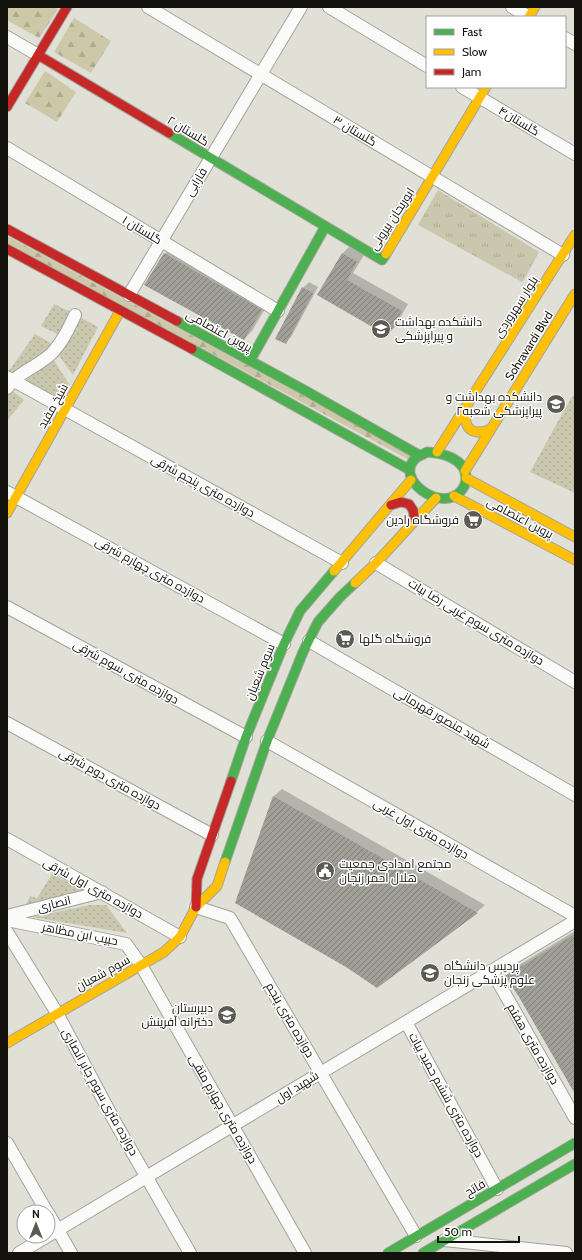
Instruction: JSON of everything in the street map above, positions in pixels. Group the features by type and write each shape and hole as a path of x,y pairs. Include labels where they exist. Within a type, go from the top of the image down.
{"main road":[{"path":"7,107 67,7"},
{"path":"530,16 535,7"},
{"name":"گلستان ۲","path":"38,55 325,227"},
{"name":"ابوریحان بیرونی","path":"325,227 382,260 485,88"},
{"path":"250,361 325,227"},
{"name":"پروین اعتصامی","path":"7,229 313,395 419,455"},
{"name":"بلوار سهروردی","path":"437,452 575,235"},
{"path":"7,249 298,407 411,475"},
{"name":"Sohravardi Blvd","path":"466,475 491,429 575,294"},
{"name":"شیخ مفید","path":"7,513 12,494 65,409 120,311"},
{"path":"464,409 466,423 469,428 483,434 491,429"},
{"path":"427,452 437,452 448,456 461,464 466,475 465,486 460,493 454,496 436,498 416,488 411,475 413,460 419,455 427,452"},
{"name":"سوم شعبان","path":"196,907 197,879 246,737 284,644 300,611 390,505 411,475"},
{"name":"پروین اعتصامی","path":"466,475 575,537"},
{"name":"پروین اعتصامی","path":"454,496 575,560"},
{"name":"سوم شعبان","path":"7,1043 164,952 180,937 196,907 217,886 267,741 318,622 340,597 376,563 436,498"},
{"path":"390,505 402,501 408,503 412,507 415,514 415,521"},
{"name":"فاتح","path":"388,1253 575,1143"},
{"path":"423,1253 575,1164"}],"street":[{"name":"گلستان ۳","path":"148,7 563,255"},
{"name":"فارابی","path":"128,295 301,7"},
{"path":"329,7 426,65"},
{"path":"512,7 527,16"},
{"path":"7,37 38,55"},
{"path":"566,39 575,44"},
{"name":"گلستان۴","path":"464,88 575,154"},
{"name":"گلستان ۱","path":"7,148 278,311"},
{"path":"9,382 53,353 66,335 75,315"},
{"name":"دوازده متری پنجم شرقی","path":"9,382 65,409 342,563"},
{"name":"دوازده متری چهارم شرقی","path":"12,494 284,644"},
{"name":"دوازده متری سوم غربی رضا بیات","path":"376,563 575,682"},
{"name":"دوازده متری سوم شرقی","path":"7,607 246,737"},
{"name":"شهید منصور قهرمانی","path":"309,641 575,795"},
{"name":"دوازده متری دوم شرقی","path":"7,723 212,835"},
{"name":"دوازده متری اول غربی","path":"267,741 575,916"},
{"name":"دوازده متری اول شرقی","path":"7,839 180,937"},
{"name":"انصاری","path":"7,916 102,892"},
{"name":"دوازده متری پنجم","path":"196,907 230,918 416,1236"},
{"name":"حبیب ابن مظاهر","path":"7,920 126,944 141,965"},
{"name":"شهید اول","path":"20,1253 233,1127 320,1073 575,921"},
{"name":"دوازده متری سوم جابر انصاری","path":"7,932 57,1013 115,1122 190,1253"},
{"name":"دوازده متری چهارم متقی","path":"141,965 305,1253"},
{"name":"دوازده متری هفتم","path":"492,971 575,1118"},
{"name":"دوازده متری ششم حمید بیات","path":"406,1022 497,1189"},
{"path":"7,1144 43,1204"},
{"path":"56,1227 71,1253"},
{"path":"445,1240 566,1253"}],"green space":[{"path":"8,7 54,7 58,9 39,38 7,20"},
{"path":"74,18 111,41 91,73 54,52"},
{"path":"45,71 76,92 57,122 25,103"},
{"path":"438,190 539,252 522,282 418,225"},
{"path":"7,236 415,456 411,461 7,243"},
{"path":"54,304 71,312 59,335 41,326"},
{"path":"80,317 98,327 73,375 57,353 70,338"},
{"path":"35,334 54,345 37,356 17,374 9,371"},
{"path":"52,357 69,384 60,399 28,381 26,378"},
{"path":"10,389 24,400 7,421 7,394"},
{"path":"575,394 575,493 530,472 571,398"},
{"path":"52,874 85,891 24,909 30,896 37,898"},
{"path":"90,905 106,905 127,933 32,917"}],"building":[{"path":"164,253 262,310 244,340 144,285"},
{"path":"342,253 357,262 347,280 402,311 388,336 317,295"},
{"path":"302,287 313,293 286,344 275,339"},
{"name":"مجتمع امدادی جمعیت هلال احمر زنجان","path":"273,796 478,913 377,988 346,967 235,903"},
{"path":"575,934 575,1094 519,997 505,976"}],"traffic: fast":[{"path":"169,133 382,260 386,254"},
{"path":"250,361 325,227"},
{"path":"177,321 306,391 419,455"},
{"path":"192,349 410,470"},
{"path":"427,452 452,458 462,466 465,471 466,480 463,489 460,492 451,497 441,498 431,496 415,483 410,475 410,466 416,458 427,452"},
{"path":"231,781 246,737 284,644 300,611 334,571"},
{"path":"225,862 267,741 303,652 318,622 340,597 355,583"},
{"path":"388,1253 575,1143"},
{"path":"423,1253 575,1164"}],"traffic: slow":[{"path":"530,16 535,7"},
{"path":"386,254 485,88"},
{"path":"437,452 575,235"},
{"path":"465,471 575,294"},
{"path":"7,513 120,311"},
{"path":"465,409 466,422 470,429 476,432 491,429"},
{"path":"466,478 575,537"},
{"path":"334,571 411,480"},
{"path":"454,496 575,560"},
{"path":"355,583 376,563 436,498"},
{"path":"7,1043 164,952 180,937 196,907 217,886 225,862"}],"traffic: jam":[{"path":"7,107 67,7"},
{"path":"38,55 169,133"},
{"path":"7,229 177,321"},
{"path":"7,249 192,349"},
{"path":"391,505 401,502 409,504 413,510 415,521"},
{"path":"196,907 197,879 231,781"}],"place":[{"name":"دانشکده بهداشت و پیراپزشکی","path":"381,329"},
{"name":"دانشکده بهداشت و پیراپزشکى شعبه۲","path":"556,404"},
{"name":"فروشگاه رادین","path":"473,520"},
{"name":"فروشگاه گلها","path":"345,639"},
{"name":"مجتمع امدادی جمعیت هلال احمر زنجان","path":"325,871"},
{"name":"پردیس دانشگاه علوم پزشکى زنجان","path":"430,973"},
{"name":"دبیرستان دخترانه آفرینش","path":"227,1015"}]}
